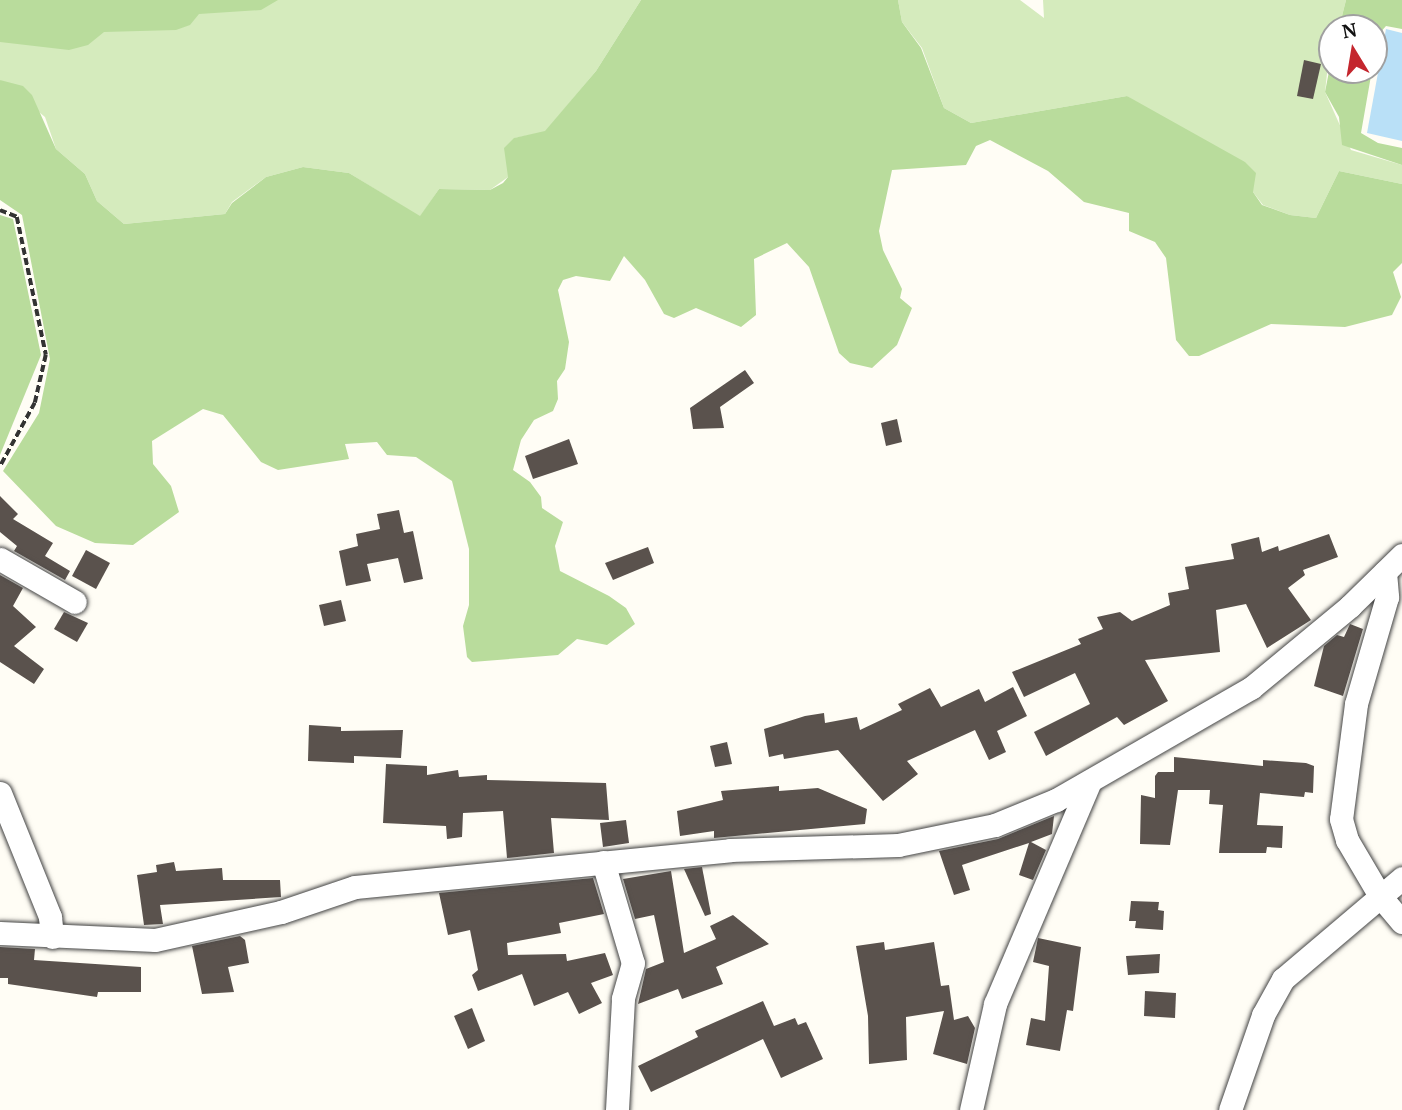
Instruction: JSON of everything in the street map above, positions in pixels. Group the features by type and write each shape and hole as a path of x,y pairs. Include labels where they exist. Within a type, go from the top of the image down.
{"street":[{"path":"0,933 131,941 179,937 281,912 355,887 730,850 898,845 995,825 1090,781 1251,688 1402,555"},
{"path":"0,559 75,601"},
{"path":"1385,572 1387,597 1356,704 1341,819 1347,840 1380,896 1402,922"},
{"path":"979,1107 995,1004 1012,958 1090,781"},
{"path":"0,793 50,917 52,937"},
{"path":"603,862 633,963 623,999 617,1110"},
{"path":"1230,1110 1263,1015 1283,979 1402,878"}],"path":[{"path":"0,210 17,217 46,355 35,403 0,467"}],"green space":[{"path":"0,0 641,0 596,71 545,132 515,138 508,177 490,190 439,189 420,217 349,173 303,167 266,177 232,202 225,214 124,224 97,201 85,174 56,149 45,117 0,80"},
{"path":"0,0 278,0 261,10 199,14 190,25 176,30 104,32 88,45 69,50 0,42"},
{"path":"641,0 898,0 902,22 921,48 944,108 971,123 1127,96 1245,162 1256,173 1253,192 1262,205 1290,215 1316,218 1339,171 1402,184 1402,263 1393,272 1401,297 1392,315 1345,327 1271,324 1199,356 1189,356 1176,340 1166,258 1155,242 1129,231 1129,213 1084,202 1048,171 990,140 976,146 966,165 892,170 879,231 883,250 902,289 900,298 912,308 897,345 872,368 850,363 839,353 809,267 787,243 754,259 756,315 741,327 696,308 674,318 664,314 645,280 624,256 610,281 576,276 563,280 558,290 569,342 565,369 557,381 558,399 553,411 534,420 521,440 513,470 530,482 541,497 542,508 563,522 555,546 560,571 609,596 626,608 635,624 607,645 577,639 558,655 472,662 467,657 463,626 469,605 469,549 452,481 416,457 387,455 377,442 345,444 349,459 278,470 261,462 223,415 203,409 152,441 153,464 171,486 179,512 133,545 95,543 56,526 3,471 39,413 50,359 22,215 0,200 0,80 23,86 32,95 56,149 85,174 97,201 124,224 225,214 232,203 266,177 303,167 349,173 420,216 439,189 490,190 503,183 508,177 504,148 514,138 545,131 596,71"},
{"path":"898,0 1020,0 1044,18 1043,0 1346,0 1342,14 1318,14 1318,84 1326,84 1325,92 1351,150 1402,165 1402,184 1339,171 1316,218 1290,215 1263,205 1253,192 1127,96 971,123 944,108 922,48 902,22"},
{"path":"1346,0 1402,0 1402,29 1388,26 1388,14 1342,14"},
{"path":"1327,84 1370,84 1361,133 1378,143 1402,148 1402,165 1342,145 1339,117 1325,92"},
{"path":"0,215 13,219 41,355 0,455"}],"water":[{"path":"1388,30 1402,33 1402,141 1367,133 1376,84 1388,84"}],"building":[{"path":"1304,60 1318,63 1313,99 1297,96"},
{"path":"745,370 754,383 720,407 724,428 693,429 690,408"},
{"path":"897,419 902,442 886,446 881,423"},
{"path":"569,439 578,464 533,479 525,456"},
{"path":"0,496 18,514 13,519 53,543 45,556 70,571 65,580 14,551 17,546 0,532"},
{"path":"399,510 404,533 413,531 423,579 404,583 398,558 367,564 371,581 346,586 339,551 358,546 356,534 380,529 377,514"},
{"path":"1329,534 1338,557 1303,570 1305,575 1288,588 1311,620 1267,648 1246,604 1216,610 1220,652 1145,660 1168,701 1124,725 1117,717 1046,756 1034,732 1090,704 1075,673 1024,697 1012,672 1081,644 1078,639 1103,629 1097,617 1120,612 1132,621 1170,605 1168,593 1189,589 1185,567 1234,559 1231,544 1259,537 1262,552 1278,546 1279,551"},
{"path":"648,547 654,563 613,580 605,563"},
{"path":"86,550 110,563 96,589 72,576"},
{"path":"0,575 23,588 13,606 36,627 14,646 44,669 34,684 0,662"},
{"path":"341,600 346,621 324,626 319,605"},
{"path":"64,612 88,623 77,642 54,629"},
{"path":"1350,624 1363,629 1343,696 1314,686 1324,646 1337,635 1344,637"},
{"path":"1013,687 1027,716 997,731 1006,752 989,760 975,730 907,761 918,774 883,801 838,750 784,759 783,754 769,757 764,729 805,716 824,713 825,723 857,717 860,730 902,710 898,704 930,688 941,707 979,689 985,702"},
{"path":"309,725 341,727 341,731 403,730 401,758 354,756 354,763 308,761"},
{"path":"727,742 732,764 715,767 710,746"},
{"path":"1174,757 1263,766 1263,760 1306,763 1314,766 1313,793 1305,792 1304,797 1260,793 1257,825 1283,826 1282,848 1267,847 1266,853 1219,853 1223,805 1209,804 1210,790 1178,790 1170,845 1140,844 1141,795 1155,798 1155,776 1158,772 1174,772"},
{"path":"386,764 427,766 427,775 458,770 459,777 487,775 487,780 606,783 609,820 551,818 554,853 507,858 503,811 463,813 462,837 447,839 446,826 383,823"},
{"path":"779,786 779,791 818,788 867,809 865,824 714,838 714,831 680,836 677,811 723,800 721,791"},
{"path":"1054,816 1052,834 1031,842 1046,850 1033,880 1019,875 1029,843 962,865 970,890 954,895 939,851 998,839"},
{"path":"626,820 629,843 603,847 600,823"},
{"path":"174,862 176,871 222,868 223,880 280,880 281,897 160,905 163,924 144,925 137,875 157,872 156,865"},
{"path":"702,867 711,914 705,916 684,869"},
{"path":"671,871 684,953 716,939 710,926 733,915 769,944 716,967 723,984 682,999 678,989 638,1004 646,969 664,962 654,915 635,919 623,879"},
{"path":"593,878 604,914 559,923 561,933 507,943 508,955 566,954 567,961 605,953 613,975 591,983 602,1003 579,1014 568,992 534,1006 522,974 478,991 472,975 478,970 470,930 448,935 439,893"},
{"path":"1131,901 1159,902 1158,910 1164,911 1163,930 1135,928 1136,921 1129,921"},
{"path":"240,936 245,940 249,963 228,967 234,992 202,994 192,946"},
{"path":"1038,938 1081,947 1073,1011 1067,1010 1060,1051 1026,1045 1031,1018 1045,1021 1049,966 1033,962"},
{"path":"884,942 885,950 934,942 941,986 949,985 954,1020 968,1016 975,1028 967,1064 933,1054 944,1011 906,1017 907,1060 869,1064 868,1016 856,946"},
{"path":"0,947 35,949 34,960 141,967 141,992 98,992 97,997 8,984 8,978 0,978"},
{"path":"1160,954 1159,973 1128,975 1126,956"},
{"path":"1145,991 1176,993 1175,1018 1144,1016"},
{"path":"763,1001 774,1026 795,1018 798,1025 806,1022 823,1059 781,1078 763,1039 651,1092 638,1066 698,1037 695,1031"},
{"path":"472,1008 485,1041 468,1049 454,1016"}]}
